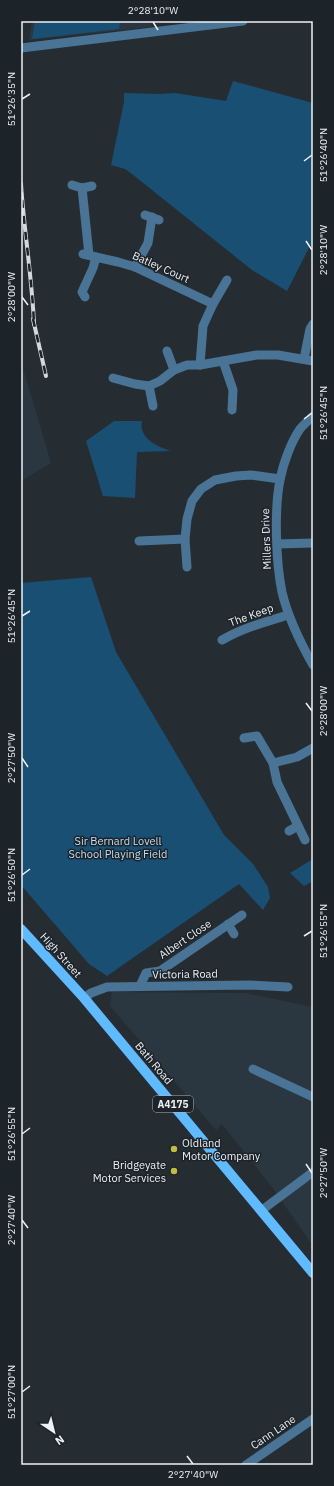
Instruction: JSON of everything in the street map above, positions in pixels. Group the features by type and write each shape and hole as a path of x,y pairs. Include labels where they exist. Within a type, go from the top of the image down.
{"main road":[{"name":"High Street","path":"21,929 84,998"},
{"name":"Bath Road","path":"84,998 313,1273"}],"street":[{"path":"21,48 243,21"},
{"path":"72,185 82,188 92,186"},
{"path":"82,188 89,255 93,268 82,292 85,297"},
{"path":"135,267 148,243 152,217"},
{"name":"Batley Court","path":"89,255 135,267 213,304"},
{"path":"200,365 202,326 227,280"},
{"path":"113,378 149,386 160,381 174,370 187,365 200,365 257,355 309,360 310,328 313,324"},
{"path":"167,351 174,370"},
{"path":"223,361 233,390 232,410"},
{"path":"149,386 153,406"},
{"name":"Millers Drive","path":"313,416 300,429 291,446 280,480 277,506 278,568 282,592 288,615 313,665"},
{"path":"187,567 185,539 187,519 192,501 201,489 214,480 236,476 251,475 280,480"},
{"path":"138,541 185,539"},
{"path":"277,544 313,543"},
{"name":"The Keep","path":"222,640 251,626 288,615"},
{"path":"244,738 259,733 273,763 277,782 305,840"},
{"path":"273,763 297,757 313,748"},
{"path":"268,776 273,763"},
{"path":"289,831 298,826"},
{"name":"Albert Close","path":"140,986 146,973 160,971 242,915"},
{"name":"Albert Close","path":"228,924 234,934"},
{"name":"Victoria Road","path":"84,998 91,993 107,987 249,985 288,988"},
{"path":"253,1069 313,1097"},
{"path":"262,1210 313,1172"},
{"name":"Cann Lane","path":"246,1465 313,1419"}],"shaded area":[{"path":"32,21 151,21 151,27 29,40"},
{"path":"21,355 22,365 51,463 21,481"},
{"path":"112,992 245,993 313,1007 313,1246 272,1187 222,1124 216,1130 110,1006"}],"green space":[{"path":"35,21 120,21 119,29 32,39"},
{"path":"233,81 313,103 313,240 287,291 252,270 132,174 125,169 111,165 124,102 124,93 175,93 226,101"},
{"path":"114,421 142,421 143,432 146,437 160,447 171,451 137,452 135,498 103,496 86,441"},
{"name":"Sir Bernard Lovell School Playing Field","path":"91,577 116,652 224,835 253,864 268,887 270,898 263,910 239,884 107,976 89,964 21,885 21,583"},
{"path":"313,859 313,881 304,886 290,873"}],"railway":[{"path":"21,184 32,289 34,324"},
{"path":"33,319 46,376"}],"place":[{"name":"Oldland Motor Company","path":"174,1149"},
{"name":"Bridgeyate Motor Services","path":"174,1171"}]}
